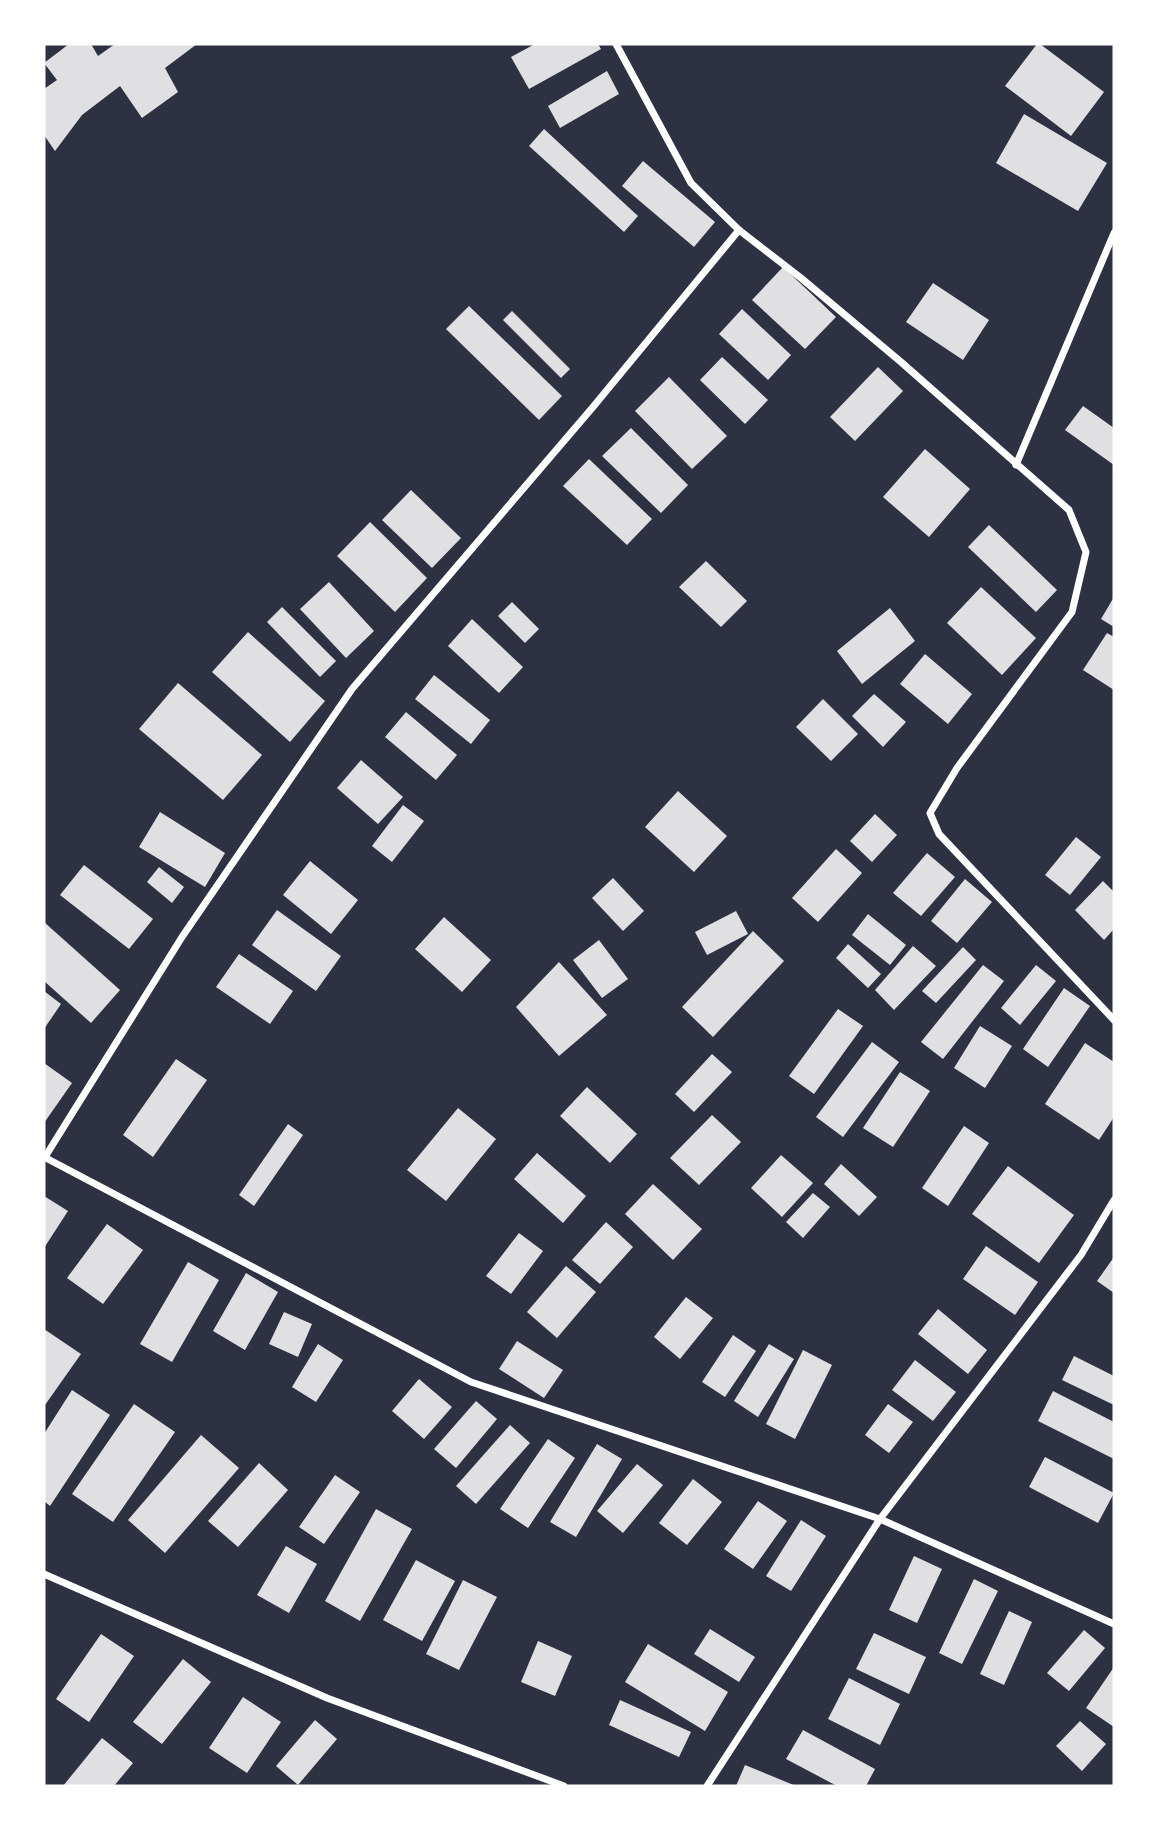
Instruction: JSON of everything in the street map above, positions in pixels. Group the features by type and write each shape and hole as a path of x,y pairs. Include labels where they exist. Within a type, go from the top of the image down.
{"street":[{"path":"616,44 691,183 739,230 881,345 1069,510 1086,552 1072,612 957,768 930,813 939,834 1114,1020"},
{"path":"739,230 593,407 352,689 182,937 44,1157 471,1382 880,1519 1114,1625"},
{"path":"1016,465 1114,233"},
{"path":"707,1786 880,1519 1081,1255 1114,1200"},
{"path":"44,1574 327,1698 564,1786"}],"building":[{"path":"69,44 91,44 98,56 115,44 197,44 165,68 178,92 142,118 120,86 82,115 55,151 44,135 44,89 57,80 44,63"},
{"path":"535,44 598,44 601,49 529,89 511,57"},
{"path":"1037,44 1104,92 1071,136 1005,86"},
{"path":"607,71 619,94 560,128 548,106"},
{"path":"1024,114 1107,163 1078,211 996,163"},
{"path":"544,129 638,216 624,232 529,146"},
{"path":"643,161 715,222 694,247 622,186"},
{"path":"783,267 836,317 805,349 752,300"},
{"path":"933,283 989,320 963,360 906,322"},
{"path":"469,306 562,396 539,420 446,329"},
{"path":"742,309 791,355 768,380 719,334"},
{"path":"512,311 570,369 561,378 503,320"},
{"path":"722,357 768,400 745,424 700,380"},
{"path":"878,367 903,391 855,441 830,417"},
{"path":"669,377 727,436 692,469 635,411"},
{"path":"1083,406 1114,428 1114,465 1065,430"},
{"path":"631,428 688,485 661,513 602,456"},
{"path":"925,449 970,489 929,537 883,497"},
{"path":"589,459 652,519 627,545 563,486"},
{"path":"411,490 461,538 432,568 382,520"},
{"path":"370,522 427,578 395,612 337,556"},
{"path":"989,525 1057,590 1036,612 968,547"},
{"path":"706,561 747,601 721,627 679,587"},
{"path":"329,582 374,631 346,658 300,609"},
{"path":"981,587 1036,638 1002,675 947,623"},
{"path":"1114,597 1114,627 1101,619"},
{"path":"512,602 539,629 525,643 498,616"},
{"path":"282,607 336,661 320,677 267,622"},
{"path":"890,608 915,641 862,684 837,651"},
{"path":"472,619 523,667 499,693 448,646"},
{"path":"248,632 325,701 290,742 212,672"},
{"path":"1107,633 1114,637 1114,690 1083,670"},
{"path":"925,654 972,694 948,724 900,684"},
{"path":"434,675 490,720 471,744 415,699"},
{"path":"178,683 262,755 223,800 139,729"},
{"path":"874,694 906,722 883,747 852,716"},
{"path":"823,699 858,734 831,761 796,727"},
{"path":"406,712 457,755 436,780 385,737"},
{"path":"361,760 403,797 378,824 337,788"},
{"path":"678,791 727,836 694,872 645,827"},
{"path":"403,805 424,821 392,862 372,846"},
{"path":"160,812 225,853 205,887 139,847"},
{"path":"875,814 897,835 872,862 850,841"},
{"path":"1076,837 1101,857 1070,895 1045,875"},
{"path":"836,849 862,873 818,922 792,898"},
{"path":"927,853 955,877 921,916 893,893"},
{"path":"310,861 358,900 331,934 283,895"},
{"path":"84,865 153,919 129,949 60,895"},
{"path":"159,867 184,887 172,903 147,882"},
{"path":"613,878 644,911 623,931 592,898"},
{"path":"965,879 992,902 957,943 931,921"},
{"path":"1103,881 1114,892 1114,929 1104,940 1075,910"},
{"path":"277,910 341,956 316,991 252,945"},
{"path":"736,911 748,934 707,955 695,932"},
{"path":"868,914 906,945 890,965 852,935"},
{"path":"444,917 491,960 462,992 415,949"},
{"path":"44,922 120,990 91,1023 44,981"},
{"path":"753,931 784,961 713,1037 682,1007"},
{"path":"599,940 628,979 602,998 573,960"},
{"path":"848,944 881,974 868,988 836,958"},
{"path":"913,946 936,966 894,1010 875,990"},
{"path":"963,947 976,960 936,1003 922,991"},
{"path":"239,954 293,991 270,1024 216,987"},
{"path":"559,962 607,1015 559,1056 516,1007"},
{"path":"983,965 1004,981 943,1059 921,1042"},
{"path":"1036,965 1056,981 1020,1025 1001,1008"},
{"path":"1064,988 1090,1006 1048,1067 1023,1049"},
{"path":"44,991 61,1004 44,1029"},
{"path":"838,1009 863,1026 814,1094 789,1076"},
{"path":"980,1026 1012,1046 985,1088 954,1068"},
{"path":"872,1042 899,1062 843,1137 816,1117"},
{"path":"1085,1043 1114,1062 1114,1117 1099,1140 1045,1104"},
{"path":"712,1054 732,1072 694,1112 675,1094"},
{"path":"176,1059 207,1080 153,1157 123,1135"},
{"path":"44,1063 72,1083 44,1123"},
{"path":"900,1072 930,1091 893,1147 863,1128"},
{"path":"587,1087 637,1134 610,1163 560,1116"},
{"path":"458,1108 496,1139 446,1201 407,1170"},
{"path":"712,1115 741,1142 699,1185 670,1158"},
{"path":"288,1124 303,1135 254,1206 239,1195"},
{"path":"964,1126 989,1143 948,1206 922,1188"},
{"path":"537,1153 586,1196 563,1223 514,1179"},
{"path":"781,1155 813,1183 782,1217 751,1188"},
{"path":"841,1164 877,1197 859,1216 824,1184"},
{"path":"1008,1166 1074,1215 1039,1263 972,1214"},
{"path":"653,1184 702,1229 673,1260 625,1214"},
{"path":"813,1193 830,1207 803,1238 786,1222"},
{"path":"44,1196 68,1211 44,1248"},
{"path":"606,1222 633,1247 600,1284 572,1260"},
{"path":"107,1224 143,1250 103,1304 67,1278"},
{"path":"519,1233 543,1251 511,1294 486,1276"},
{"path":"986,1246 1038,1282 1015,1315 963,1279"},
{"path":"1114,1257 1114,1293 1097,1281"},
{"path":"188,1262 219,1280 172,1362 140,1344"},
{"path":"566,1266 596,1292 557,1338 527,1312"},
{"path":"246,1273 278,1292 245,1350 213,1331"},
{"path":"686,1297 713,1318 680,1359 654,1337"},
{"path":"938,1309 987,1350 968,1374 918,1334"},
{"path":"284,1312 312,1324 298,1357 269,1344"},
{"path":"44,1329 81,1354 45,1405 44,1404"},
{"path":"733,1335 756,1351 725,1397 702,1382"},
{"path":"517,1341 563,1370 544,1398 499,1369"},
{"path":"318,1344 343,1360 316,1402 292,1387"},
{"path":"769,1344 794,1359 758,1417 734,1401"},
{"path":"803,1350 832,1365 795,1439 766,1424"},
{"path":"1074,1356 1114,1376 1114,1405 1062,1380"},
{"path":"915,1360 956,1392 933,1421 892,1390"},
{"path":"419,1379 452,1407 424,1439 392,1411"},
{"path":"72,1390 110,1415 50,1506 44,1501 44,1434"},
{"path":"1053,1391 1114,1422 1114,1459 1038,1421"},
{"path":"476,1401 497,1419 456,1468 434,1449"},
{"path":"134,1404 175,1432 113,1522 72,1494"},
{"path":"888,1404 913,1422 889,1453 865,1435"},
{"path":"510,1425 530,1443 476,1504 456,1486"},
{"path":"201,1435 239,1468 165,1553 128,1520"},
{"path":"548,1439 575,1458 528,1528 500,1509"},
{"path":"597,1444 622,1459 576,1537 550,1522"},
{"path":"1045,1457 1114,1493 1098,1523 1029,1487"},
{"path":"259,1463 288,1490 238,1547 208,1521"},
{"path":"637,1464 663,1485 623,1533 597,1511"},
{"path":"335,1475 360,1492 324,1544 299,1527"},
{"path":"693,1479 722,1502 687,1545 659,1523"},
{"path":"758,1501 787,1521 753,1569 724,1549"},
{"path":"376,1509 412,1529 360,1621 325,1601"},
{"path":"801,1520 826,1536 791,1591 766,1576"},
{"path":"286,1546 317,1564 289,1613 257,1595"},
{"path":"914,1556 942,1569 917,1623 889,1610"},
{"path":"416,1560 455,1581 422,1641 383,1620"},
{"path":"974,1579 998,1591 962,1664 939,1653"},
{"path":"463,1580 497,1597 459,1670 426,1654"},
{"path":"1009,1611 1032,1622 1004,1685 980,1674"},
{"path":"710,1629 755,1657 739,1682 694,1654"},
{"path":"1084,1630 1105,1648 1069,1691 1047,1673"},
{"path":"874,1633 926,1657 909,1694 856,1669"},
{"path":"101,1634 134,1656 89,1722 56,1699"},
{"path":"538,1641 572,1656 555,1696 521,1682"},
{"path":"648,1644 728,1692 705,1731 625,1682"},
{"path":"183,1659 211,1682 162,1744 133,1722"},
{"path":"1114,1667 1114,1727 1086,1708"},
{"path":"849,1678 900,1704 880,1745 828,1719"},
{"path":"243,1697 281,1722 247,1773 209,1748"},
{"path":"620,1700 691,1732 679,1757 609,1725"},
{"path":"315,1720 337,1739 298,1785 276,1766"},
{"path":"1080,1721 1106,1744 1082,1771 1056,1746"},
{"path":"803,1730 875,1769 866,1786 837,1786 786,1759"},
{"path":"102,1738 133,1763 114,1786 63,1786"},
{"path":"745,1765 796,1786 736,1786"}]}
